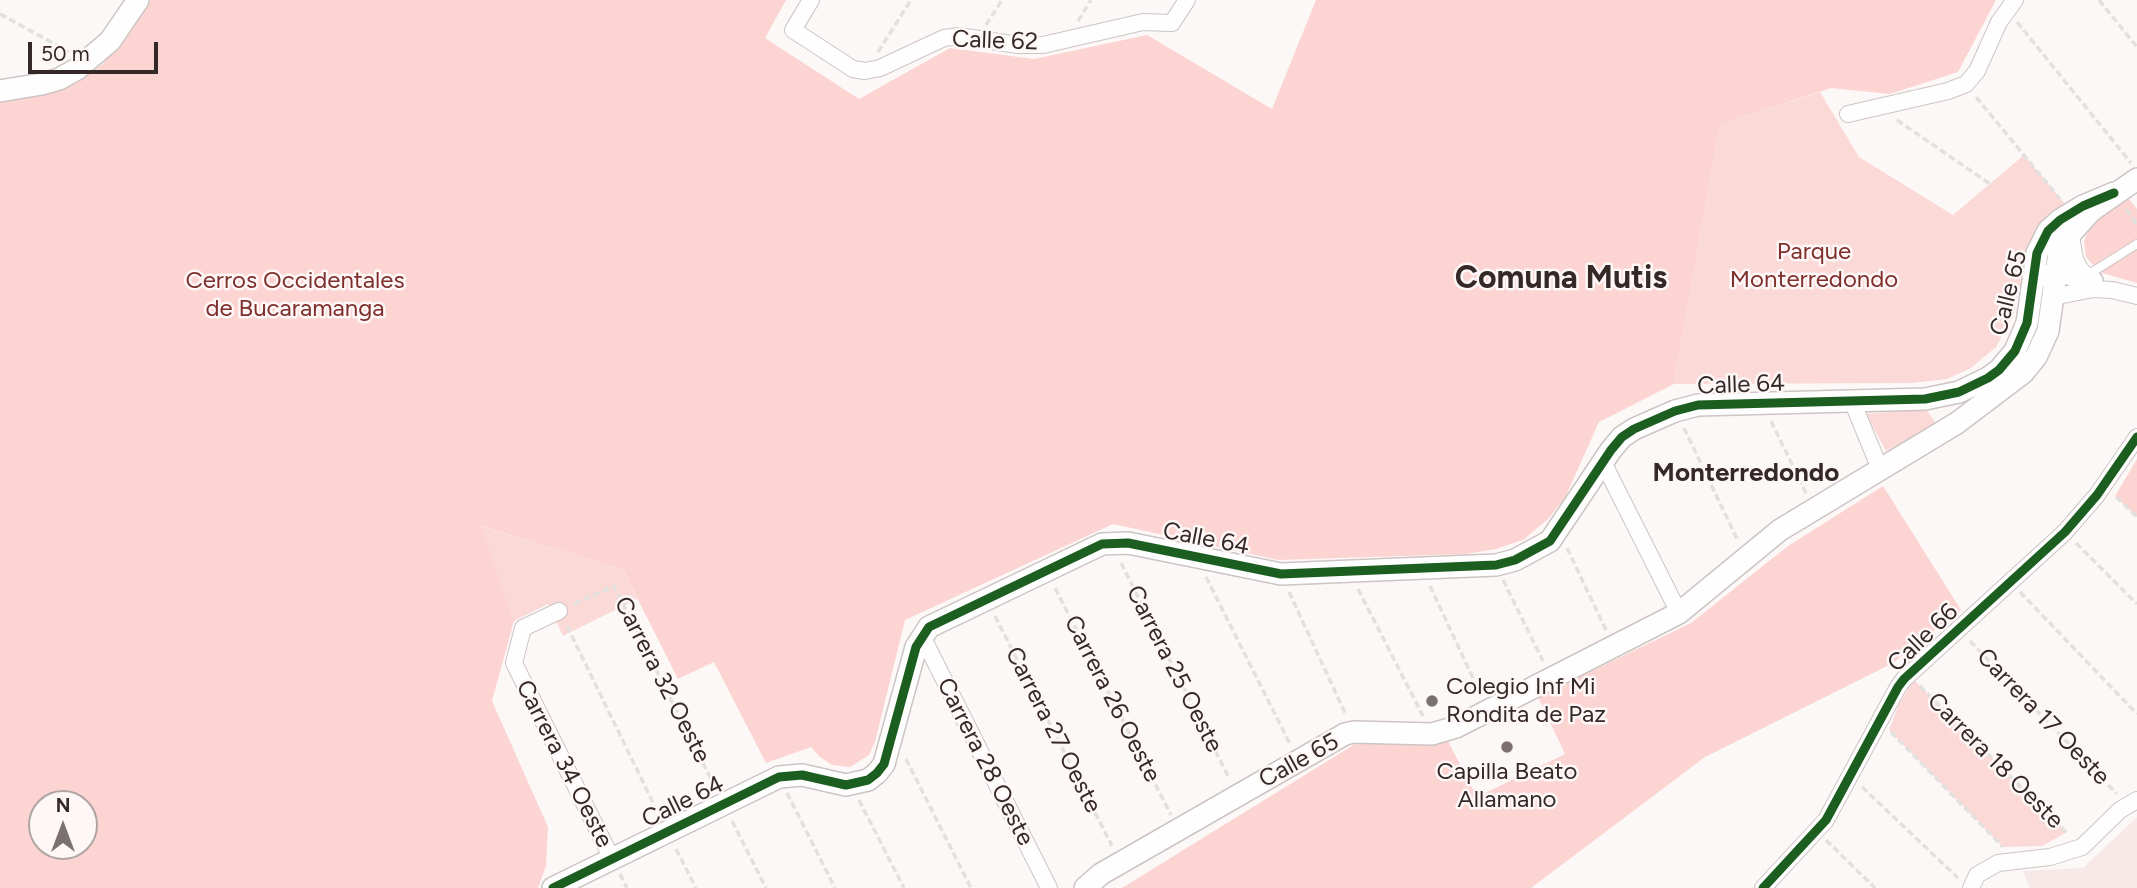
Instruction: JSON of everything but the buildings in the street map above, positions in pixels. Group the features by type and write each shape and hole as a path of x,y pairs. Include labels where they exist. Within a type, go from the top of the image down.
{"street":[{"path":"0,91 59,79 88,62 110,41 138,0"},
{"path":"811,0 793,30 853,69 865,71"},
{"name":"Calle 62","path":"865,71 880,68 944,38 978,37 1018,45 1043,45 1143,22 1172,23 1186,0"},
{"path":"1849,114 1948,91 1966,84 1977,71 2011,5"},
{"name":"Calle 65","path":"1938,398 1959,392 1988,378 2007,361 2022,338 2027,323 2037,253 2043,239 2054,225 2071,222 2091,211 2137,179"},
{"path":"2071,222 2074,259 2089,279"},
{"name":"Calle 65","path":"1085,888 1101,874 1334,739 1354,732 1432,734 1456,727 1679,613 1780,530 1957,423 2023,373 2036,357 2048,331 2061,248 2071,222"},
{"path":"2033,286 2041,277 2056,273 2089,279 2112,290 2137,296"},
{"path":"2053,297 2079,291 2112,290"},
{"path":"1938,398 1944,415 1957,423"},
{"name":"Calle 64","path":"922,636 929,627 987,598 1046,569 1111,542 1128,543 1281,574 1496,565 1515,560 1543,546 1559,530 1622,437 1675,411 1698,405 1938,398"},
{"path":"1852,401 1880,469"},
{"name":"Calle 66","path":"1763,888 1817,832 1832,811 1898,687 1908,674 2065,532 2104,486 2137,438"},
{"path":"1604,462 1679,613"},
{"name":"Carrera 34 Oeste","path":"559,611 523,628 514,663 612,859"},
{"path":"851,785 868,780 884,764 912,661 922,636"},
{"name":"Carrera 28 Oeste","path":"922,636 1049,888"},
{"name":"Calle 64","path":"553,888 779,777 802,775 851,785"},
{"path":"1966,885 1988,867 1998,863 2050,857 2081,847 2132,802"}],"lane":[{"path":"2089,279 2137,244"}],"path":[{"path":"865,71 911,0"},
{"path":"978,37 1002,0"},
{"path":"2099,0 2137,47"},
{"path":"2011,5 2137,171"},
{"path":"0,14 88,62"},
{"path":"1966,84 2071,222"},
{"path":"1877,107 1990,184"},
{"path":"1762,403 1814,509"},
{"path":"1675,411 1746,558"},
{"path":"2104,486 2137,517"},
{"path":"1559,530 1614,648"},
{"path":"2065,532 2137,604"},
{"path":"1196,556 1298,760"},
{"path":"1496,565 1552,679"},
{"path":"1421,568 1489,711"},
{"path":"1349,571 1432,734"},
{"path":"1281,574 1354,732"},
{"path":"2011,583 2137,714"},
{"path":"559,611 696,888"},
{"path":"1880,721 2015,860"},
{"path":"892,733 971,888"},
{"path":"1850,776 1966,885"},
{"path":"779,777 835,888"},
{"path":"851,785 904,888"},
{"path":"1817,832 1875,888"}],"shaded area":[{"path":"2137,817 2137,888 2030,888 2023,871 2083,868"}],"green space":[{"name":"Cerros Occidentales de Bucaramanga","path":"151,0 786,0 765,38 859,99 950,48 1034,59 1147,35 1272,109 1316,0 1996,0 1958,72 1890,94 1831,88 1720,124 1674,384 1599,422 1565,498 1547,520 1523,540 1496,549 1466,554 1278,560 1113,524 905,620 875,742 869,755 850,767 832,765 811,747 766,763 714,662 678,679 623,570 481,526 514,621 492,701 548,827 546,866 538,888 0,888 0,98 54,88 83,78 103,64"},
{"name":"Parque Monterredondo","path":"1820,92 1859,157 1953,215 2024,155 2064,203 2033,241 2025,260 2014,314 1996,347 1971,368 1947,379 1912,383 1674,384 1720,124"},
{"path":"2128,198 2137,209 2137,283 2099,272 2086,257 2084,241 2091,224"},
{"path":"1926,409 1937,425 1886,451 1866,414"},
{"path":"2137,459 2137,517 2115,496"},
{"path":"1883,486 1961,610 1893,663 1705,757 1531,888 1122,888 1355,744 1448,741 1477,797 1565,754 1538,697 1691,623 1788,546"},
{"path":"480,526 623,570 637,599 563,636 548,604 514,621"},
{"path":"1914,680 2067,832 2042,846 2003,847 1889,730 1899,704"}],"cycle path":[{"path":"553,888 779,777 802,775 846,785 868,780 884,764 916,647 929,627 1102,544 1128,543 1281,574 1496,565 1515,560 1550,541 1622,437 1675,411 1698,405 1925,399 1959,392 1999,370 2015,351 2027,323 2037,253 2048,231 2083,206 2114,193"},
{"path":"1763,888 1826,820 1904,679 2065,532 2097,495 2137,437"}],"place":[{"name":"Colegio Inf Mi Rondita de Paz","path":"1432,701"},
{"name":"Capilla Beato Allamano","path":"1507,747"}],"district":[{"name":"Comuna Mutis","path":"1561,279"},
{"name":"Monterredondo","path":"1746,473"}]}
